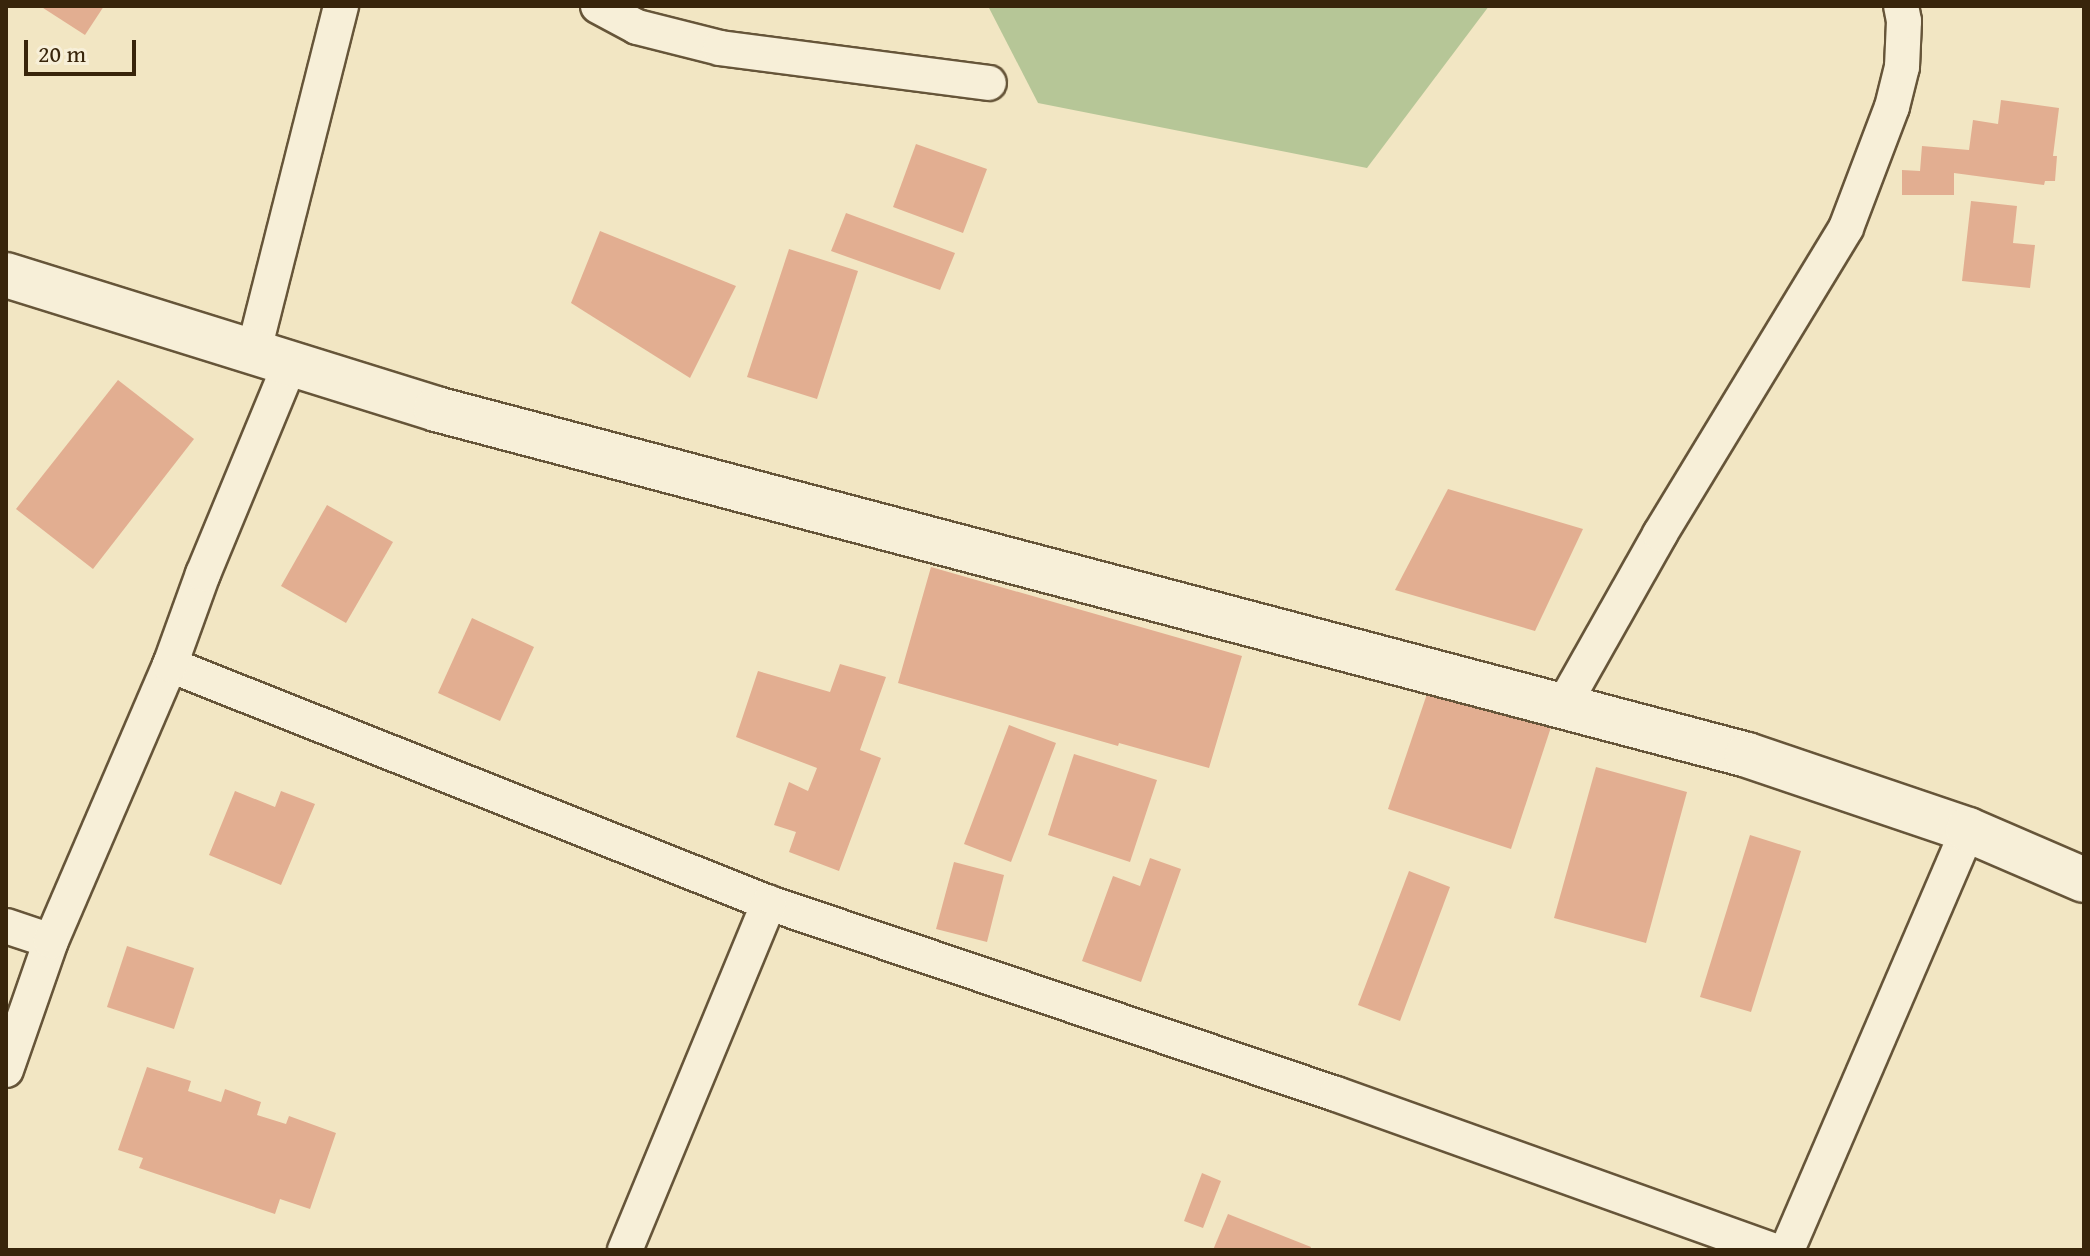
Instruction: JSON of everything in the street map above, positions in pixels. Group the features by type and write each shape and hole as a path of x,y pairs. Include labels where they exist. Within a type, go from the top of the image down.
{"main road":[{"path":"6,275 271,360 556,441 1564,704 1747,755 1968,830 2084,880"}],"street":[{"path":"6,1070 51,941 170,665 203,574 271,360 341,6"},
{"path":"598,6 637,27 720,48 989,83"},
{"path":"1564,704 1660,534 1783,338 1846,228 1892,107 1902,67 1904,21 1901,6"},
{"path":"170,665 769,903 1321,1089 1772,1250"},
{"path":"1787,1250 1968,830"},
{"path":"625,1250 769,903"},
{"path":"6,926 51,941"}],"green space":[{"path":"988,6 1489,6 1367,168 1038,103"}],"building":[{"path":"40,6 104,6 85,35"},
{"path":"2001,100 2059,108 2053,156 2057,156 2055,181 2045,181 2044,185 1954,173 1954,195 1902,195 1902,170 1920,171 1922,146 1969,150 1973,120 1998,124"},
{"path":"916,144 987,169 963,233 893,207"},
{"path":"1971,201 2017,206 2013,243 2035,245 2030,288 1962,281"},
{"path":"846,213 955,253 940,290 831,251"},
{"path":"600,231 736,286 690,378 571,303"},
{"path":"789,249 858,271 817,399 747,377"},
{"path":"118,380 194,439 93,569 16,509"},
{"path":"1448,489 1583,529 1535,631 1395,590"},
{"path":"327,505 393,542 346,623 281,586"},
{"path":"931,567 1242,656 1209,768 1119,743 1118,746 898,683"},
{"path":"472,618 534,647 500,721 438,693"},
{"path":"840,664 886,677 860,750 881,758 839,871 789,852 796,832 774,825 789,782 808,791 817,768 736,737 758,671 830,692"},
{"path":"1431,682 1553,721 1511,849 1388,809"},
{"path":"1009,725 1056,743 1011,862 964,844"},
{"path":"1074,754 1157,780 1130,862 1048,835"},
{"path":"1596,767 1687,792 1646,943 1554,918"},
{"path":"235,791 275,807 281,791 315,804 281,885 209,855"},
{"path":"1750,835 1801,851 1751,1012 1700,997"},
{"path":"1150,858 1181,869 1141,982 1082,961 1113,876 1140,886"},
{"path":"954,862 1004,875 987,942 936,929"},
{"path":"1409,871 1450,887 1400,1021 1358,1005"},
{"path":"127,946 194,968 174,1029 107,1007"},
{"path":"147,1067 191,1081 188,1091 221,1102 225,1089 261,1102 257,1115 286,1124 289,1116 336,1133 310,1209 280,1199 275,1214 139,1168 143,1158 118,1150"},
{"path":"1202,1173 1221,1181 1203,1228 1184,1221"},
{"path":"1228,1214 1311,1247 1310,1250 1213,1250"}]}
